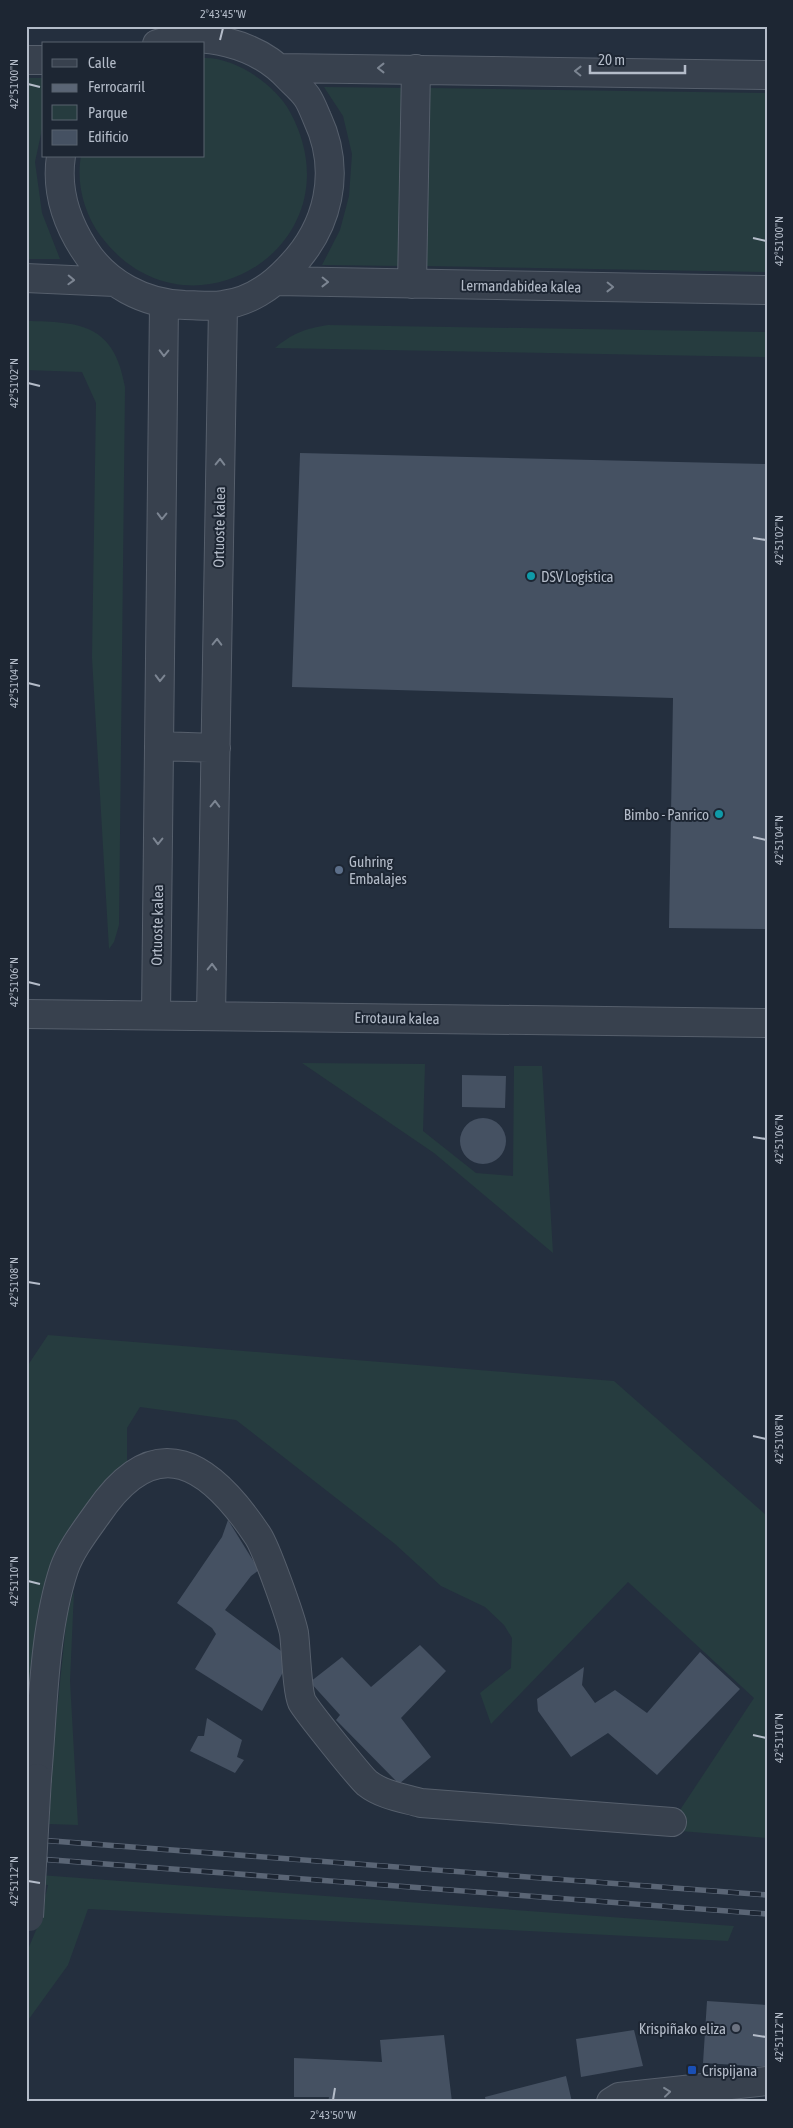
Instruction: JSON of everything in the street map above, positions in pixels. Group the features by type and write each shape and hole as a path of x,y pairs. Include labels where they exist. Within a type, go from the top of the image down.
{"street":[{"path":"61,158 59,169 62,201 73,232 91,260 115,282 138,296 164,304 223,306 260,292 276,281 305,252 324,216 330,176 325,136 308,98 280,68 226,34 197,38 164,37"},
{"path":"26,60 42,60"},
{"path":"280,68 416,68 767,75"},
{"path":"412,284 416,68"},
{"path":"26,278 115,282"},
{"name":"Lermandabidea kalea","path":"276,281 767,290"},
{"name":"Ortuoste kalea","path":"156,1015 164,304"},
{"name":"Ortuoste kalea","path":"211,1016 223,306"},
{"path":"159,746 216,748"},
{"name":"Errotaura kalea","path":"26,1014 767,1024"},
{"path":"28,1920 37,1778 48,1654 65,1568 84,1532 109,1497 130,1475 157,1463 180,1463 205,1475 229,1496 260,1538 293,1630 302,1702 366,1783 390,1795 421,1803 672,1822"},
{"path":"617,2100 767,2081"}],"green space":[{"path":"205,58 229,62 253,75 275,92 290,112 306,160 303,203 284,240 255,267 217,283 177,284 136,269 100,235 94,226 83,197 81,158 205,158"},
{"path":"26,78 42,78 42,129 35,162 42,213 60,259 26,259"},
{"path":"324,87 408,88 406,266 322,265 340,230 349,196 352,154 343,116"},
{"path":"430,88 767,93 767,272 426,266"},
{"path":"26,321 63,323 92,331 113,350 120,366 125,387 119,925 114,942 109,949 92,658 96,403 82,372 26,370"},
{"path":"328,325 767,332 767,357 275,348 299,332"},
{"path":"302,1063 425,1064 423,1131 476,1173 513,1176 514,1066 542,1066 553,1253 434,1153"},
{"path":"48,1335 614,1381 767,1516 767,1838 680,1831 678,1813 754,1698 628,1582 491,1724 480,1693 511,1668 512,1638 504,1625 485,1607 441,1586 395,1544 236,1420 140,1407 127,1428 127,1464 73,1526 26,1759 26,1368"},
{"path":"74,1591 70,1681 78,1825 49,1824 53,1750 67,1615"},
{"path":"26,1874 734,1926 728,1941 88,1909 68,1965 26,2023 26,1954 39,1923 48,1885 26,1884"}],"building":[{"name":"DSV Logistica","path":"300,453 767,464 767,929 669,928 673,698 292,687"},
{"path":"462,1075 506,1076 505,1108 462,1107"},
{"path":"483,1118 496,1122 502,1128 506,1141 502,1154 496,1160 483,1164 470,1160 464,1154 460,1141 464,1128 470,1122"},
{"path":"228,1520 259,1570 251,1576 225,1610 292,1659 293,1662 282,1674 262,1711 195,1669 216,1634 212,1628 177,1603 222,1537"},
{"path":"420,1645 446,1671 401,1718 431,1757 399,1784 336,1720 340,1715 310,1682 342,1657 371,1687"},
{"path":"700,1652 740,1689 657,1775 608,1733 571,1757 538,1711 537,1699 584,1667 582,1685 595,1703 615,1690 647,1713"},
{"path":"207,1718 242,1740 237,1757 244,1760 235,1773 190,1751 198,1736 204,1736"},
{"name":"Krispiñako eliza","path":"707,2001 767,2005 767,2067 703,2063"},
{"path":"634,2030 643,2066 581,2077 576,2039"},
{"path":"444,2035 452,2102 328,2102 329,2097 294,2097 294,2058 382,2062 380,2040"},
{"path":"566,2076 572,2102 486,2102 485,2097"},
{"path":"704,2096 741,2099 742,2102 704,2102"}],"railway":[{"path":"26,1839 767,1895"},
{"path":"26,1858 767,1914"}],"place":[{"name":"DSV Logistica","path":"531,576"},
{"name":"Bimbo - Panrico","path":"719,814"},
{"name":"Guhring Embalajes","path":"339,870"},
{"name":"Krispiñako eliza","path":"736,2028"},
{"name":"Crispijana","path":"692,2070"}]}
